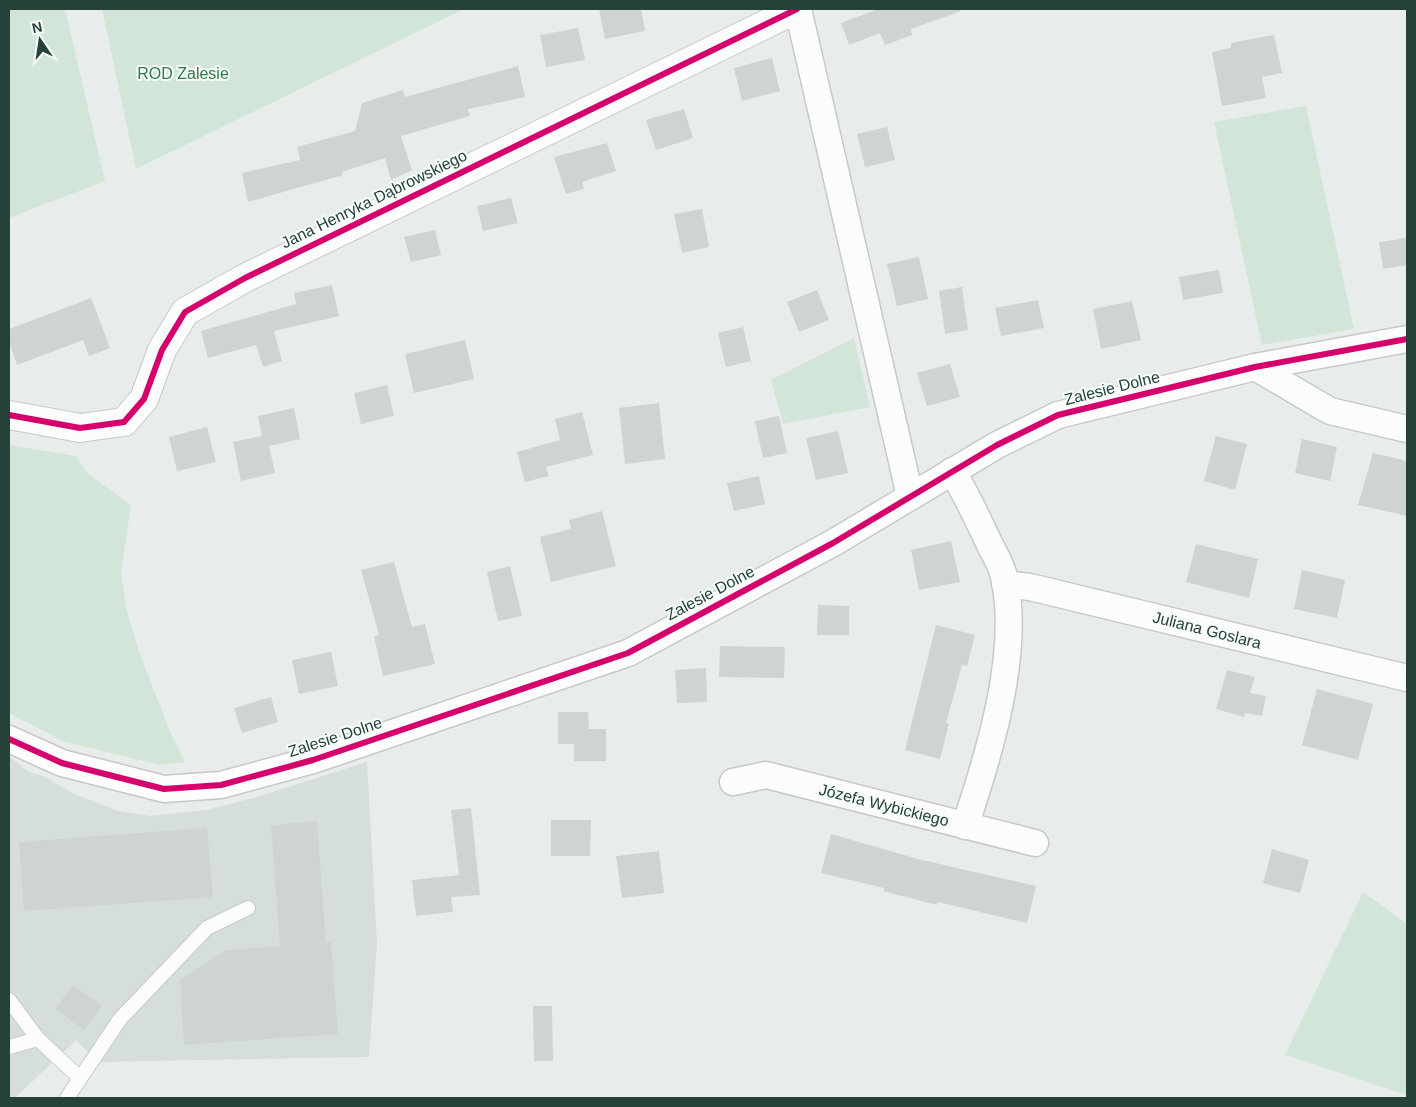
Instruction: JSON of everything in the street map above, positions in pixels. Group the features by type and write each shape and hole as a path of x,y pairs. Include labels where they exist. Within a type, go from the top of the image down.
{"street":[{"name":"Jana Henryka Dąbrowskiego","path":"9,414 80,428 124,422 144,399 162,350 185,312 245,278 797,9"},
{"path":"797,9 910,496"},
{"name":"Zalesie Dolne","path":"9,739 62,763 164,789 221,785 313,760 628,653 833,544 996,445 1058,415 1255,367 1407,339"},
{"path":"1255,367 1330,411 1407,429"},
{"path":"952,471 969,499 1004,575 1010,613 1003,687 978,786 965,826"},
{"name":"Juliana Goslara","path":"1005,584 1030,587 1407,678"},
{"name":"Józefa Wybickiego","path":"733,782 766,775 1035,843"}],"lane":[{"path":"66,1098 120,1019 207,928 248,908"},
{"path":"9,1000 38,1039 80,1078"},
{"path":"9,1047 38,1039"}],"shaded area":[{"path":"9,756 27,771 48,778 72,793 119,811 150,816 206,810 257,797 367,762 377,944 369,1057 98,1062 76,1040 16,1097 9,1097"}],"green space":[{"path":"9,9 65,9 105,181 9,218"},
{"name":"ROD Zalesie","path":"102,9 464,9 136,169"},
{"path":"1306,106 1354,329 1262,345 1214,122"},
{"path":"854,338 870,407 783,424 771,380"},
{"path":"9,445 76,456 87,473 131,505 121,573 126,607 138,649 171,734 185,762 161,765 65,742 9,713"},
{"path":"1363,892 1407,924 1407,1095 1285,1055"}],"building":[{"path":"599,9 641,9 645,31 605,39"},
{"path":"878,9 960,9 961,11 911,29 912,35 885,45 880,33 849,45 841,23"},
{"path":"578,28 585,60 546,67 540,35"},
{"path":"1274,35 1282,73 1262,77 1266,98 1222,106 1212,52 1231,48 1231,43"},
{"path":"772,58 780,91 742,101 734,68"},
{"path":"518,66 525,97 468,109 470,116 401,136 412,170 391,180 385,158 342,172 343,175 248,202 242,173 300,160 297,147 355,131 362,103 403,90 405,97"},
{"path":"684,109 693,138 656,150 646,120"},
{"path":"887,127 895,160 865,167 857,134"},
{"path":"607,143 616,171 582,182 584,189 566,194 554,157"},
{"path":"511,198 518,223 483,231 477,206"},
{"path":"702,209 709,247 682,253 674,214"},
{"path":"435,230 441,255 411,262 404,237"},
{"path":"1407,238 1407,265 1383,269 1379,242"},
{"path":"919,257 928,299 897,306 887,264"},
{"path":"1219,270 1223,293 1183,300 1179,277"},
{"path":"332,285 339,316 274,331 282,361 263,367 256,345 208,358 201,331 296,304 294,293"},
{"path":"962,287 968,330 945,334 939,291"},
{"path":"817,290 829,320 799,332 787,302"},
{"path":"91,298 110,348 89,356 83,340 17,365 9,342 9,329"},
{"path":"1038,300 1044,328 1001,336 995,308"},
{"path":"1132,301 1141,340 1101,349 1093,309"},
{"path":"743,327 751,361 726,367 718,333"},
{"path":"465,340 474,379 414,393 405,354"},
{"path":"950,364 960,397 927,406 917,373"},
{"path":"387,385 394,416 361,424 354,393"},
{"path":"659,403 665,459 625,464 619,408"},
{"path":"294,408 300,439 269,446 275,473 241,481 233,442 262,436 258,416"},
{"path":"582,412 593,455 546,467 549,476 525,482 517,452 560,440 555,419"},
{"path":"779,416 787,453 763,458 755,421"},
{"path":"207,427 216,462 177,471 169,437"},
{"path":"838,431 848,473 816,480 806,438"},
{"path":"1216,436 1247,444 1235,490 1204,481"},
{"path":"1302,439 1337,447 1330,481 1295,473"},
{"path":"1373,453 1407,461 1407,516 1358,505"},
{"path":"759,476 765,504 734,511 727,483"},
{"path":"602,511 616,566 551,582 540,537 571,529 569,520"},
{"path":"951,541 960,582 919,590 911,550"},
{"path":"1196,544 1258,559 1249,598 1186,582"},
{"path":"394,562 412,627 425,624 435,664 383,676 374,636 379,635 361,570"},
{"path":"510,566 522,616 498,621 487,572"},
{"path":"1302,570 1345,580 1337,618 1294,609"},
{"path":"818,605 849,606 849,635 817,635"},
{"path":"936,625 975,635 967,666 962,665 946,723 949,724 940,759 905,750"},
{"path":"720,646 785,647 784,678 719,677"},
{"path":"331,652 338,686 299,694 292,660"},
{"path":"706,668 707,702 677,703 675,670"},
{"path":"1227,670 1255,677 1250,693 1266,696 1262,716 1245,713 1244,717 1216,709"},
{"path":"1317,689 1373,704 1358,760 1302,745"},
{"path":"271,697 278,722 242,733 234,708"},
{"path":"558,712 588,712 589,729 606,729 606,761 574,761 574,744 558,744"},
{"path":"471,808 480,895 451,897 453,912 416,916 412,880 459,875 451,810"},
{"path":"551,820 591,820 590,856 551,856"},
{"path":"317,821 326,943 331,942 338,1034 184,1045 180,980 226,950 280,946 271,825"},
{"path":"207,828 213,897 24,911 19,842"},
{"path":"831,834 918,859 1036,886 1027,923 938,902 937,905 883,891 884,888 821,873"},
{"path":"1272,849 1309,860 1300,893 1263,883"},
{"path":"659,851 664,893 622,898 616,856"},
{"path":"73,985 102,1006 84,1030 55,1009"},
{"path":"533,1006 552,1006 553,1061 534,1061"}],"cycle path":[{"path":"9,415 80,428 124,422 144,399 162,350 185,312 245,278 797,9"},
{"path":"9,739 62,763 164,789 221,785 313,760 628,653 833,543 997,445 1058,415 1255,367 1407,339"}]}
